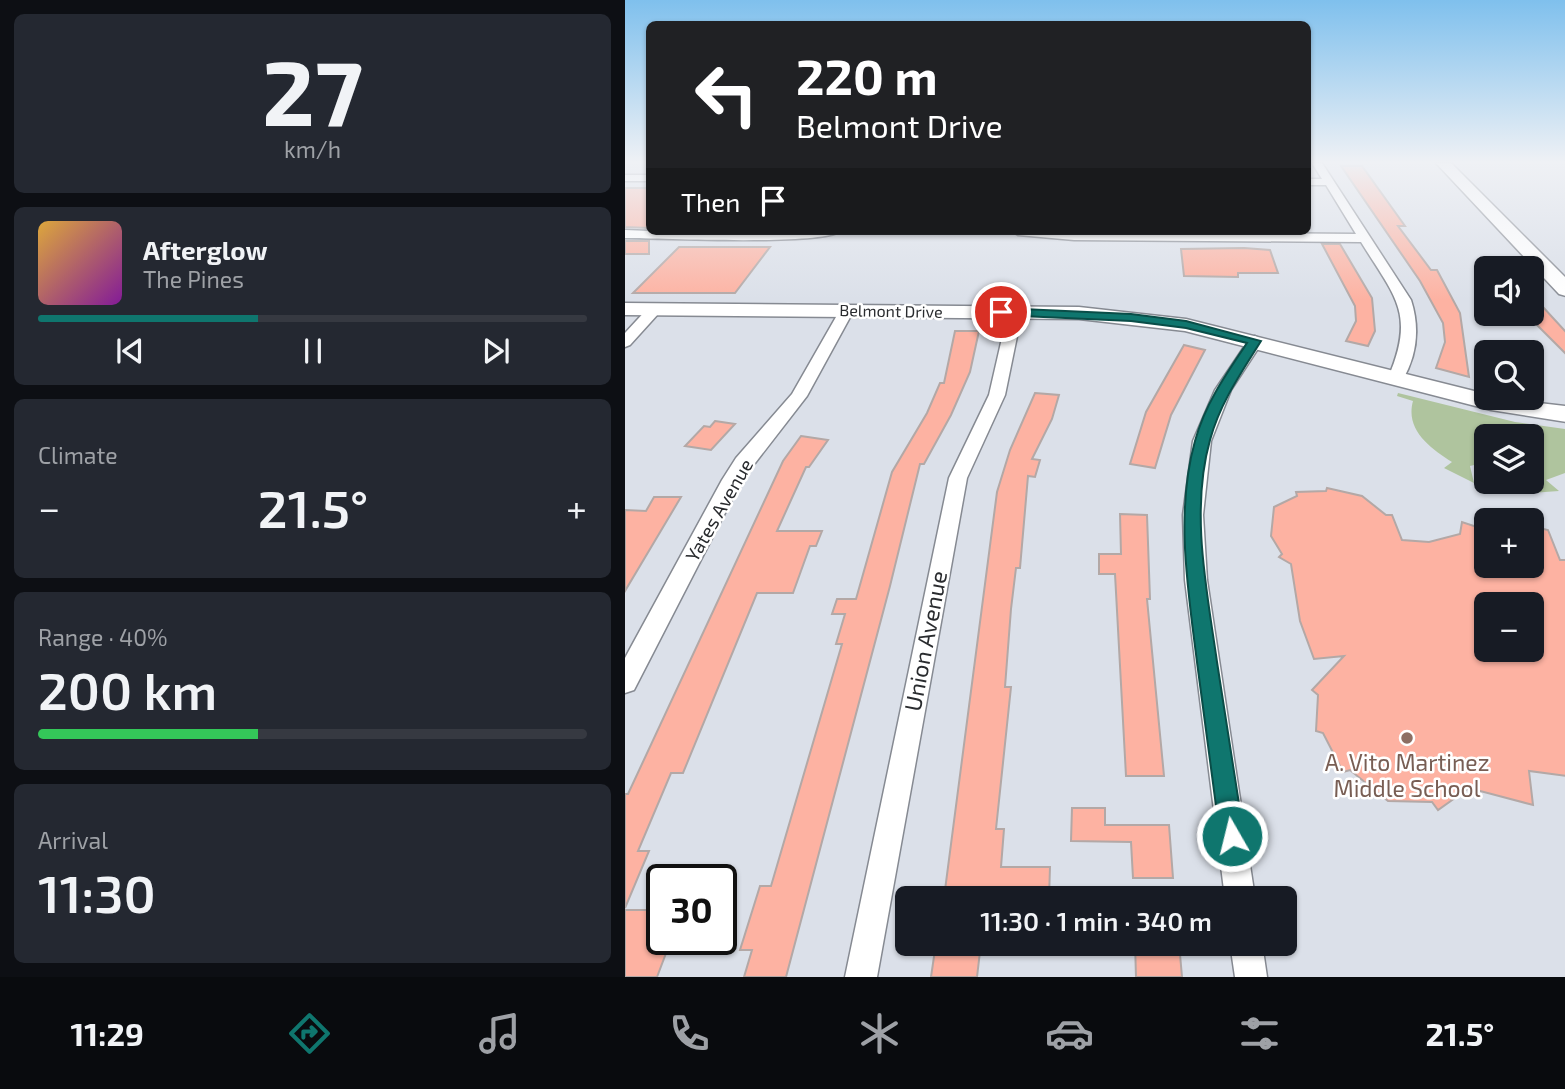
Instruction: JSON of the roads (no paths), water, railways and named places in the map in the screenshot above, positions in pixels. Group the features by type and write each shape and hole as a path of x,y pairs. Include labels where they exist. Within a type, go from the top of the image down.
{"street":[{"path":"1347,209 1404,300 1411,320 1410,341 1396,378"},
{"path":"1487,209 1565,290"},
{"path":"625,234 646,234"},
{"path":"1063,235 1366,238"},
{"name":"Belmont Drive","path":"625,309 1015,312 1131,317 1186,325 1255,341 1491,403 1565,414"},
{"path":"625,342 654,310"},
{"name":"Yates Avenue","path":"625,682 732,480 743,462 799,396 847,310"},
{"name":"Union Avenue","path":"861,977 958,478 997,395 1015,312"},
{"path":"1238,886 1196,580 1193,515 1197,465 1212,414 1223,390 1255,341"},
{"path":"1248,956 1251,977"}],"place":[{"name":"A. Vito Martinez Middle School","path":"1407,738"}]}
